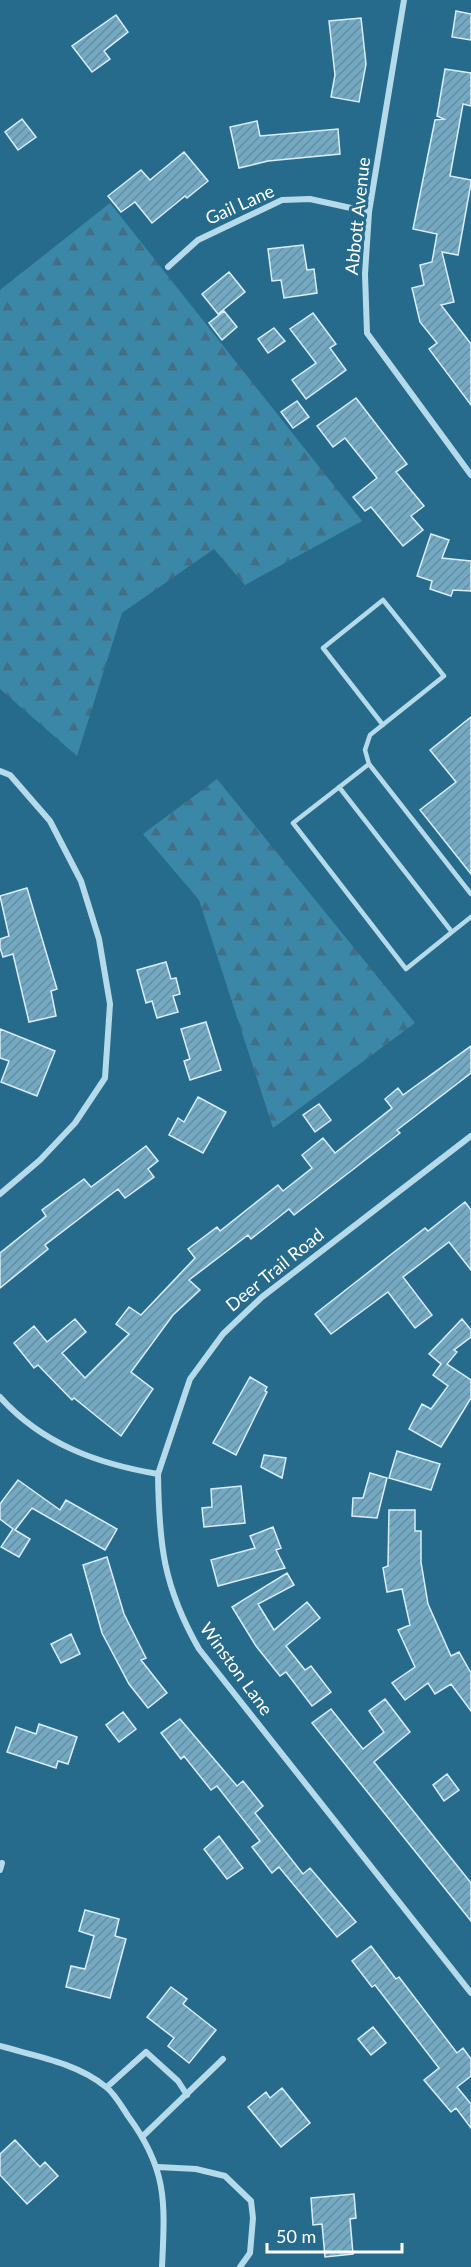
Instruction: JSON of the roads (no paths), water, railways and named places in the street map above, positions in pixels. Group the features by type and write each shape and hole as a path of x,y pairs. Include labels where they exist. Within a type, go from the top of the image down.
{"street":[{"name":"Abbott Avenue","path":"404,0 369,212 364,274 367,333 471,475"},
{"name":"Gail Lane","path":"168,267 198,240 282,200 310,199 369,212"},
{"path":"0,771 10,775 50,821 81,880 99,939 110,1004 105,1078 75,1123 40,1160 0,1194"},
{"name":"Deer Trail Road","path":"158,1474 190,1379 223,1334 262,1297 471,1136"},
{"path":"0,1397 12,1410 50,1438 81,1455 118,1468 158,1474"},
{"name":"Winston Lane","path":"158,1474 159,1537 171,1588 199,1649 471,1993"},
{"path":"0,2046 66,2065 107,2087 143,2136 158,2168 165,2205 162,2267"},
{"path":"107,2087 146,2052 178,2081 187,2095"},
{"path":"143,2136 223,2059"},
{"path":"158,2168 196,2169 225,2176 251,2201 253,2218 250,2253 240,2267"}],"lane":[{"path":"383,725 323,648 383,600 444,676 383,725 370,735 365,750 369,764 471,894"},
{"path":"369,764 293,823 406,969 471,917"},
{"path":"339,787 452,932"}]}
